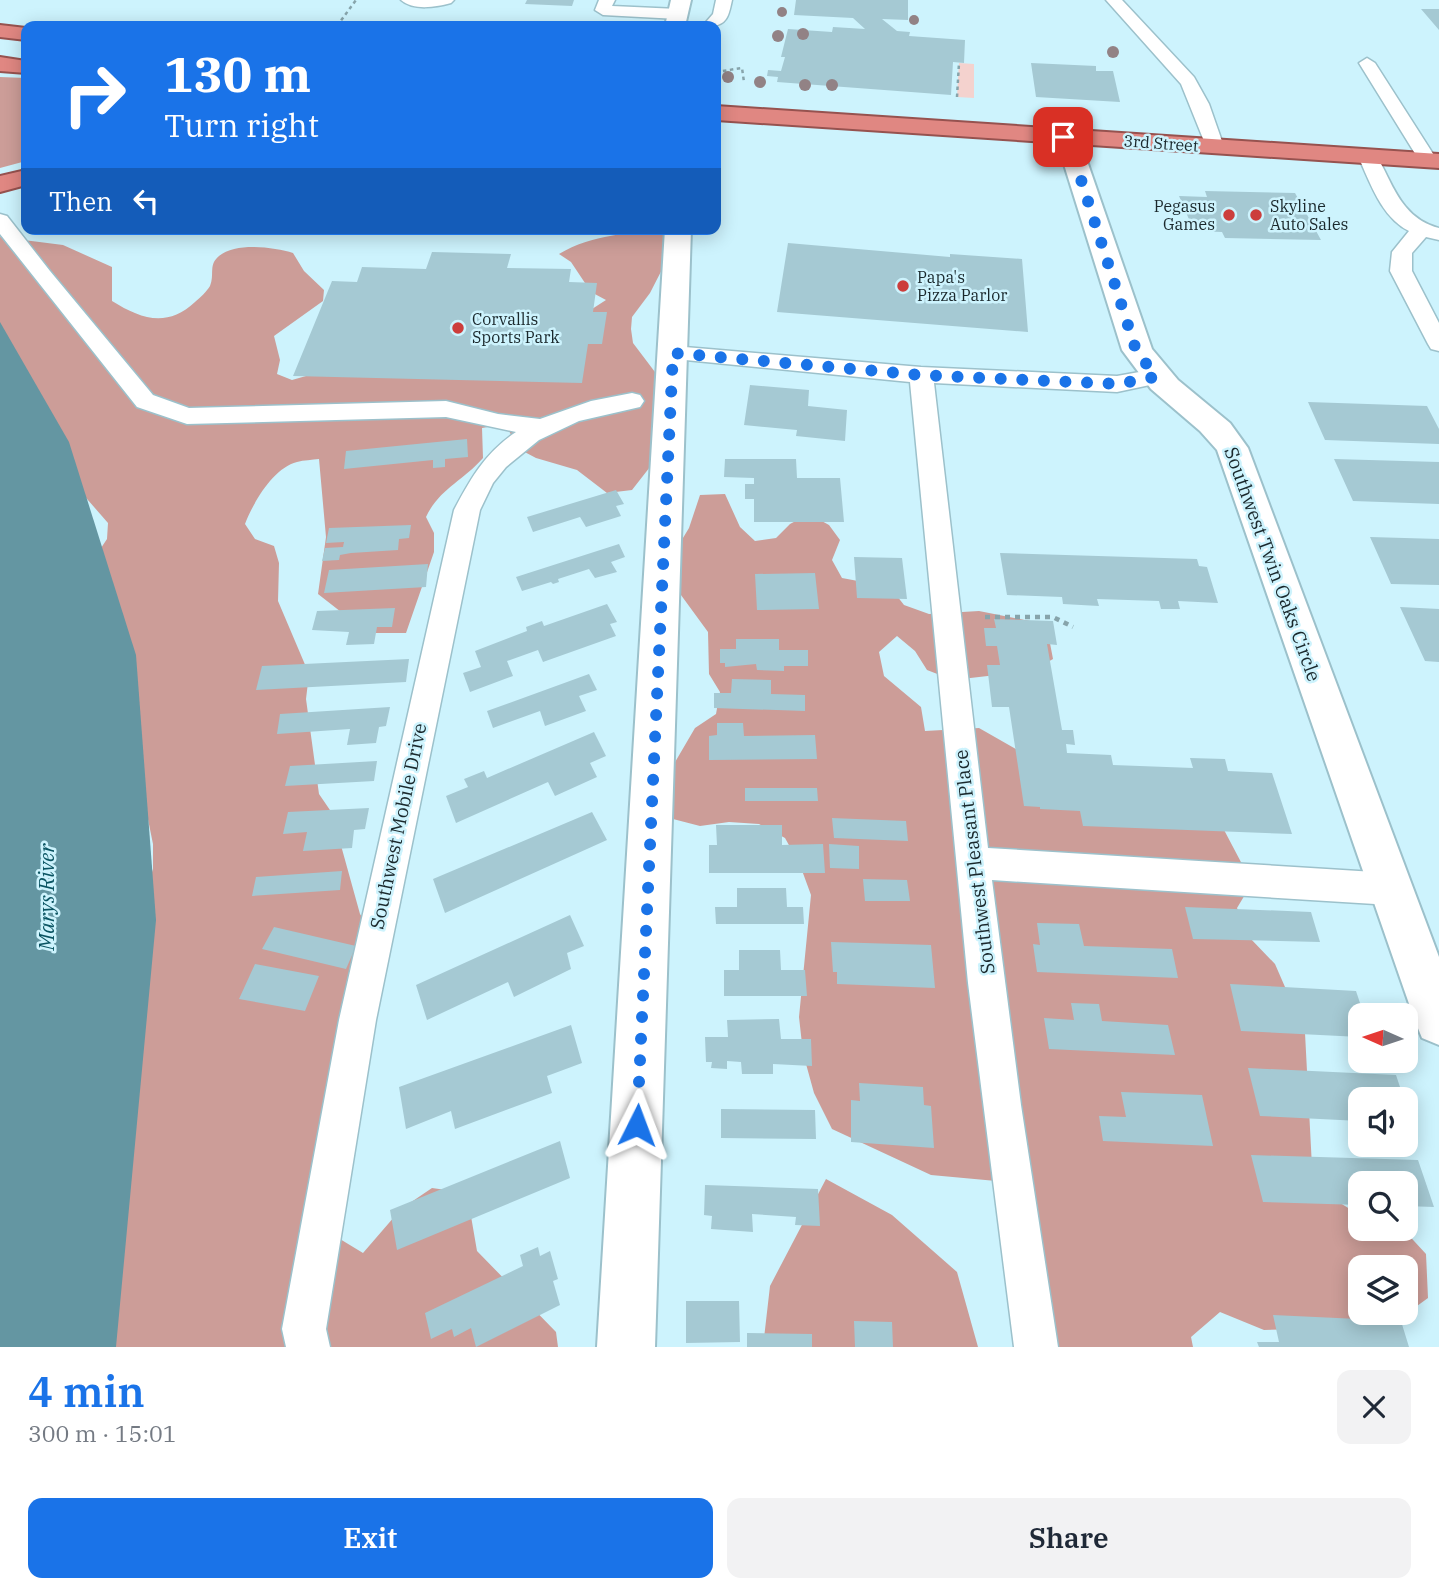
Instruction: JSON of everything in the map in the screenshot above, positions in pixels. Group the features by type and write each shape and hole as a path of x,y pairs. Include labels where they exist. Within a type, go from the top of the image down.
{"highway":[{"path":"0,31 21,33"},
{"path":"0,64 21,66"},
{"name":"3rd Street","path":"721,113 1434,160"},
{"path":"0,184 21,178"}],"street":[{"name":"Southwest Twin Oaks Circle","path":"1063,137 1074,158 1136,350 1156,377 1206,416 1232,447 1439,1021"},
{"path":"626,1347 678,235"}],"lane":[{"path":"409,0 433,3 446,0"},
{"path":"607,0 603,10 678,13"},
{"path":"716,21 721,16 724,0"},
{"path":"1114,0 1126,18 1190,83 1214,147"},
{"path":"1367,63 1434,160"},
{"path":"1367,156 1399,216 1430,233 1402,252 1401,271 1439,344"},
{"path":"0,219 42,276 145,401 187,416 446,409 498,422 546,428"},
{"path":"673,353 921,375 1117,384 1156,377"},
{"name":"Southwest Pleasant Place","path":"921,375 973,863 1018,1234 1036,1347"},
{"name":"Southwest Mobile Drive","path":"308,1347 304,1329 322,1207 391,852 467,510 484,476 502,456 522,440 591,408 632,401"},
{"path":"973,863 1391,889"}],"path":[{"path":"341,21 356,0"},
{"path":"956,102 959,63"},
{"path":"721,71 742,68 744,86"},
{"path":"947,617 1054,617 1073,627"}],"shaded area":[{"path":"959,63 974,64 974,98 957,97"},
{"path":"0,77 21,78 21,162 0,168"},
{"path":"618,235 668,235 672,250 650,293 632,317 633,343 661,380 664,449 632,490 607,493 577,470 536,458 519,449 505,424 482,428 483,458 444,492 426,517 434,533 434,552 406,633 368,633 318,594 326,537 319,459 297,462 280,471 253,506 245,524 255,539 274,546 279,563 278,601 309,674 306,699 319,794 332,813 360,914 375,938 335,1236 363,1253 401,1209 432,1188 467,1193 477,1251 556,1332 558,1347 99,1347 79,1102 153,869 153,844 95,557 107,539 108,523 26,429 0,412 0,237 63,245 112,267 112,301 133,312 154,318 174,315 199,299 210,286 216,259 226,252 255,247 293,253 304,271 324,290 323,301 274,336 280,360 277,374 292,380 313,374 544,340 606,300 591,292 571,262 559,254 598,238"},
{"path":"725,494 740,527 755,541 776,538 790,524 809,514 829,525 840,540 832,560 842,578 890,587 904,605 929,614 979,611 1030,621 1049,638 1053,659 1032,671 953,680 927,670 915,651 897,636 879,652 884,676 921,707 925,731 979,728 1030,757 1223,828 1252,883 1237,908 1249,937 1275,964 1305,1033 1313,1186 1348,1208 1348,1241 1414,1241 1426,1254 1428,1298 1418,1305 1418,1255 1348,1255 1348,1325 1391,1325 1388,1327 1264,1330 1220,1312 1191,1337 1193,1347 1023,1347 1007,1182 931,1175 832,1129 814,1093 803,1053 799,1017 811,895 800,865 785,838 759,824 729,822 700,826 673,819 671,769 695,728 716,714 720,692 709,674 708,632 670,580 669,561 689,528 700,495"},
{"path":"826,1179 892,1215 957,1272 978,1347 763,1347 770,1286"}],"water":[{"name":"Marys River","path":"0,322 69,442 136,655 156,920 116,1347 0,1347"}],"building":[{"path":"527,0 574,0 572,6 525,4"},
{"path":"796,0 908,0 908,20 882,19 897,31 910,32 909,36 965,40 964,63 953,62 951,95 777,82 778,77 767,76 768,70 781,71 785,57 781,57 788,29 832,32 833,27 865,29 853,18 794,15"},
{"path":"1421,9 1439,9 1439,30"},
{"path":"1031,63 1096,66 1096,71 1113,71 1120,102 1036,97"},
{"path":"1205,191 1295,193 1321,240 1225,238 1222,232 1194,231 1179,196 1207,197"},
{"name":"Papa's Pizza Parlor","path":"788,243 950,257 950,254 1022,259 1028,332 777,312"},
{"name":"Corvallis Sports Park","path":"432,252 511,254 507,268 571,269 569,282 597,283 593,312 607,312 602,344 588,344 582,383 293,376 332,281 357,282 362,267 426,269"},
{"path":"750,385 809,390 808,406 847,410 845,441 796,436 797,430 744,425"},
{"path":"1308,402 1427,406 1439,429 1439,444 1325,440"},
{"path":"467,439 468,457 445,459 445,467 433,468 433,460 344,469 346,451"},
{"path":"725,459 796,459 797,478 840,478 844,522 754,522 754,499 745,499 745,484 754,484 754,478 724,477"},
{"path":"1334,459 1439,462 1439,504 1353,501"},
{"path":"616,490 624,504 616,506 621,516 586,527 580,517 533,532 527,517"},
{"path":"411,525 409,538 399,539 398,550 351,553 340,555 339,560 322,561 325,548 343,547 344,542 326,543 329,528"},
{"path":"1370,537 1439,539 1439,585 1391,584"},
{"path":"619,544 625,557 611,562 617,572 595,578 589,569 558,579 559,582 553,584 551,582 522,591 516,577"},
{"path":"1000,553 1197,559 1199,566 1207,567 1218,603 1178,601 1180,609 1161,609 1159,601 1097,599 1099,606 1063,604 1062,597 1007,595"},
{"path":"854,557 902,558 907,599 857,598"},
{"path":"428,564 426,587 324,593 329,570"},
{"path":"815,573 819,609 757,610 755,574"},
{"path":"607,604 617,622 610,624 616,636 543,662 538,650 507,661 513,676 470,692 463,673 481,667 475,651 527,631 526,627 542,621 544,626"},
{"path":"1400,607 1439,609 1439,662 1425,661"},
{"path":"395,608 392,627 377,627 374,644 346,645 349,632 312,630 317,611"},
{"path":"994,619 1053,621 1057,645 1047,644 1062,730 1073,730 1075,745 1066,744 1067,753 1111,755 1113,765 1193,768 1190,758 1225,759 1228,771 1272,773 1292,834 1083,826 1080,811 1024,806 1009,707 992,707 987,665 1000,665 997,646 986,646 984,628 996,628"},
{"path":"736,639 779,639 779,650 808,650 808,666 784,666 784,671 757,670 756,664 725,667 725,663 720,663 720,649 736,649"},
{"path":"409,659 406,682 256,690 262,666"},
{"path":"589,674 597,690 579,696 586,711 545,726 540,711 493,728 487,711"},
{"path":"732,679 771,680 771,694 805,695 805,711 714,708 714,693 731,693"},
{"path":"390,707 386,726 379,727 376,743 347,745 350,729 277,734 280,714"},
{"path":"717,723 743,723 744,736 815,735 817,759 709,760 709,736 717,735"},
{"path":"594,732 606,756 590,763 597,777 555,796 548,782 456,823 446,796 468,787 464,779 484,771 487,778"},
{"path":"377,761 374,781 285,786 290,766"},
{"path":"745,788 817,788 818,801 745,801"},
{"path":"369,808 365,829 354,830 352,848 303,851 307,832 283,834 288,812"},
{"path":"592,812 607,840 445,913 433,879"},
{"path":"832,818 906,821 908,841 834,838"},
{"path":"716,825 782,825 782,845 823,844 825,873 709,873 709,845 717,845"},
{"path":"829,844 859,846 859,869 830,868"},
{"path":"342,871 340,890 252,896 256,877"},
{"path":"863,879 907,880 910,901 865,901"},
{"path":"737,888 786,888 787,907 803,907 804,924 716,924 715,907 737,907"},
{"path":"1185,907 1311,912 1320,942 1193,939"},
{"path":"570,915 584,946 567,953 571,969 514,997 508,982 427,1020 416,985"},
{"path":"1037,923 1079,924 1084,946 1172,949 1178,978 1037,972 1033,944 1040,945"},
{"path":"274,927 356,946 346,969 262,949"},
{"path":"831,942 931,945 935,988 837,984 837,972 833,972"},
{"path":"739,950 780,950 781,970 805,970 807,996 724,996 724,970 739,970"},
{"path":"255,964 319,976 305,1011 239,999"},
{"path":"1230,984 1356,991 1360,1003 1348,1003 1348,1036 1241,1031"},
{"path":"1071,1003 1099,1004 1102,1021 1168,1025 1175,1055 1049,1049 1044,1018 1074,1020"},
{"path":"779,1019 781,1039 811,1039 812,1066 773,1064 773,1074 742,1074 741,1062 727,1061 727,1069 711,1068 712,1062 706,1062 705,1037 728,1037 727,1020"},
{"path":"571,1025 582,1063 547,1076 552,1093 455,1129 451,1111 406,1129 399,1087"},
{"path":"1248,1068 1396,1075 1400,1087 1348,1087 1348,1120 1260,1116"},
{"path":"859,1083 923,1087 924,1105 931,1106 934,1148 851,1142 851,1100 860,1101"},
{"path":"1121,1092 1202,1095 1213,1146 1103,1141 1099,1116 1126,1117"},
{"path":"721,1109 815,1110 816,1139 721,1138"},
{"path":"560,1141 570,1178 397,1250 390,1210"},
{"path":"1251,1155 1418,1160 1434,1207 1418,1206 1418,1171 1348,1171 1348,1205 1263,1202"},
{"path":"705,1185 818,1189 820,1226 795,1225 796,1217 752,1214 753,1232 711,1229 712,1216 704,1215"},
{"path":"538,1247 540,1256 550,1251 558,1279 553,1281 560,1305 476,1347 471,1328 454,1337 452,1329 431,1339 425,1313 523,1266 520,1255"},
{"path":"686,1301 739,1301 740,1342 686,1343"},
{"path":"1273,1315 1348,1319 1348,1325 1402,1325 1409,1347 1259,1347 1257,1342 1279,1342"},
{"path":"854,1321 892,1322 893,1347 855,1347"},
{"path":"747,1333 812,1334 812,1347 747,1347"}],"place":[{"name":"Pegasus Games","path":"1229,215"},
{"name":"Skyline Auto Sales","path":"1256,215"},
{"name":"Papa's Pizza Parlor","path":"903,286"},
{"name":"Corvallis Sports Park","path":"458,328"}],"route":[{"path":"637,1125 673,353 921,375 1117,384 1156,377 1136,350 1074,158 1063,137"}]}
